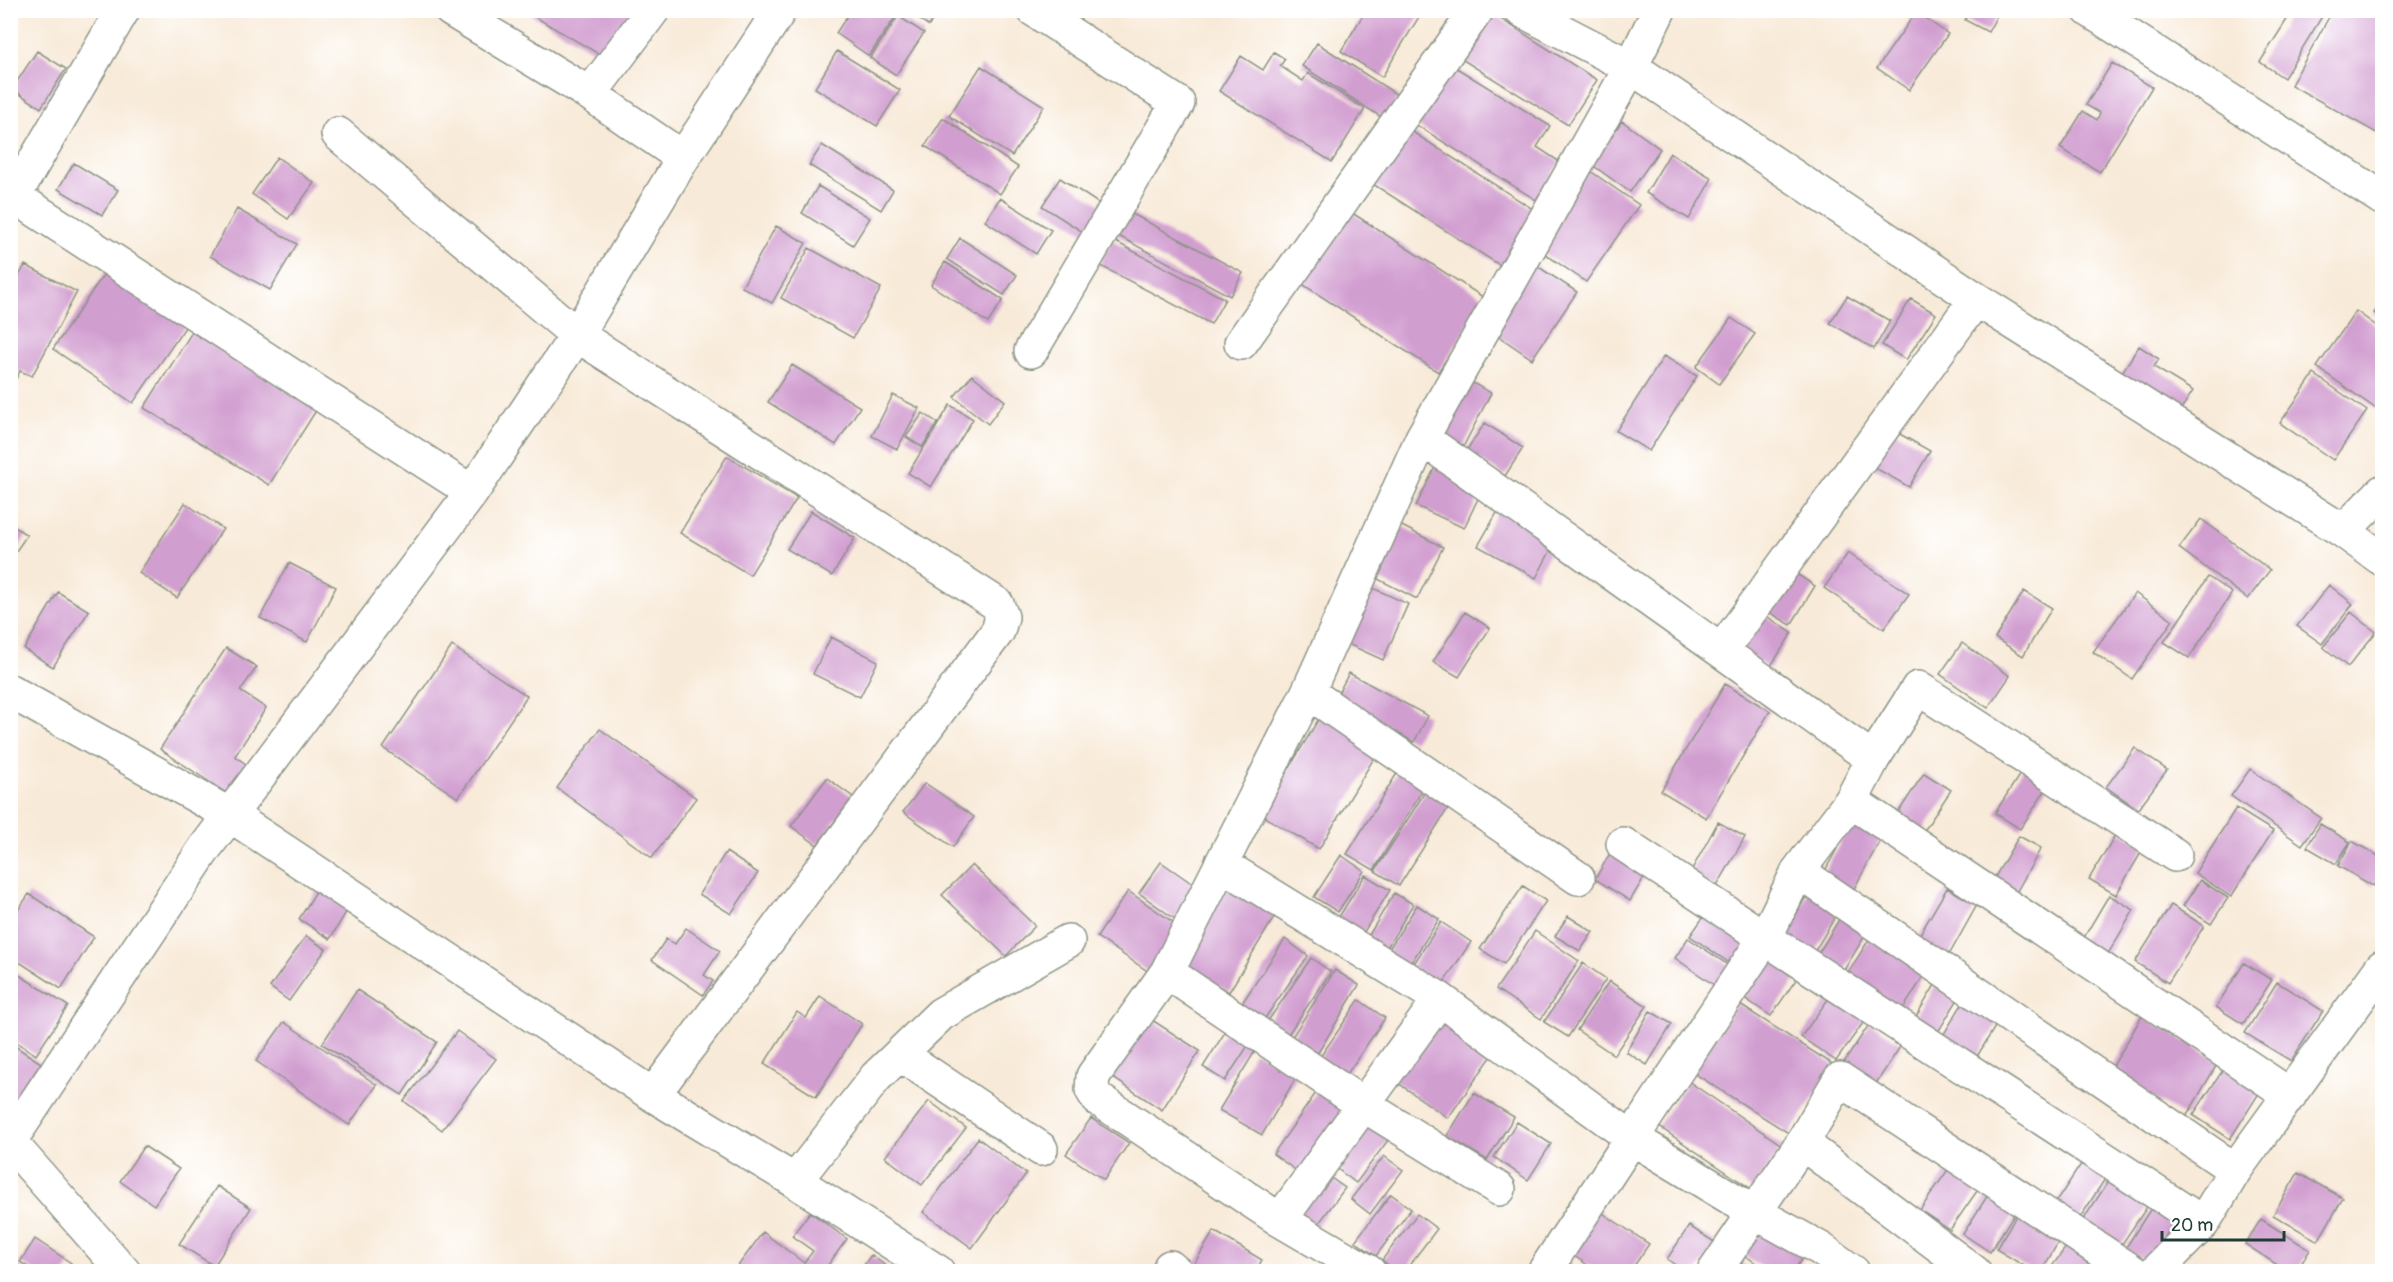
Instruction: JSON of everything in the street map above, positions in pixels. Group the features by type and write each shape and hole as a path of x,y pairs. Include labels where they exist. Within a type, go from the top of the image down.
{"street":[{"path":"123,10 13,200 472,492"},
{"path":"451,10 590,94 683,158"},
{"path":"590,94 653,10"},
{"path":"124,1272 10,1141 198,858 472,492 577,335 683,158 780,10"},
{"path":"1031,351 1178,103 1035,10"},
{"path":"1241,343 1477,10"},
{"path":"1521,10 1631,67 1976,299 2343,531 2382,559"},
{"path":"1369,1272 1280,1220 1098,1099 1092,1090 1094,1076 1167,972 1308,692 1422,438 1631,67 1659,10"},
{"path":"2089,10 2382,198"},
{"path":"338,134 577,335 997,604 1002,617 998,631 653,1095"},
{"path":"1722,650 1976,299"},
{"path":"1422,438 1874,759"},
{"path":"2343,531 2382,492"},
{"path":"1544,1272 1764,938 1798,871 1851,801 1918,688 2175,855"},
{"path":"10,691 230,815 653,1095 795,1181 938,1272"},
{"path":"1308,692 1578,878"},
{"path":"1851,801 2290,1095"},
{"path":"1623,844 2203,1222"},
{"path":"1221,864 1440,999 1632,1138 1754,1212 1814,1260 1853,1272"},
{"path":"1798,871 2235,1170"},
{"path":"795,1181 876,1077 941,1014 1068,941"},
{"path":"2155,1272 2203,1222 2235,1170 2382,967"},
{"path":"1167,972 1362,1104 1499,1189"},
{"path":"1280,1220 1440,999"},
{"path":"900,1054 1041,1149"},
{"path":"1714,1272 1802,1143 1840,1078 2133,1272"},
{"path":"1802,1143 1974,1272"}],"building":[{"path":"523,10 638,10 609,60"},
{"path":"851,10 900,10 869,56 836,33"},
{"path":"905,10 938,10 929,26"},
{"path":"1366,10 1422,12 1382,77 1341,51"},
{"path":"1487,10 1597,80 1568,125 1455,55"},
{"path":"1970,10 2000,10 1988,32 1965,20"},
{"path":"2293,10 2326,10 2284,78 2260,62"},
{"path":"2333,10 2382,10 2382,60 2379,65 2382,67 2382,136 2291,85"},
{"path":"1916,12 1948,34 1909,90 1877,68"},
{"path":"898,16 924,33 896,75 870,58"},
{"path":"1317,43 1399,96 1384,119 1302,66"},
{"path":"37,51 66,69 41,108 12,89"},
{"path":"837,51 900,90 877,126 815,88"},
{"path":"1274,52 1285,59 1280,66 1303,81 1308,73 1365,109 1332,162 1219,91 1241,56 1263,70"},
{"path":"1447,62 1550,126 1537,147 1560,162 1536,200 1410,121"},
{"path":"2112,63 2152,87 2100,172 2060,148 2083,111 2097,120 2100,113 2086,105"},
{"path":"981,66 1044,106 1012,156 949,116"},
{"path":"943,118 1018,167 1000,194 925,146"},
{"path":"1622,121 1660,149 1630,192 1591,164"},
{"path":"1400,124 1539,213 1504,268 1365,179"},
{"path":"822,145 893,190 881,210 809,165"},
{"path":"1670,153 1712,178 1689,219 1646,193"},
{"path":"277,157 314,183 288,219 252,194"},
{"path":"74,163 118,190 102,215 58,189"},
{"path":"1586,168 1639,205 1586,282 1532,245"},
{"path":"1060,178 1104,207 1086,234 1042,206"},
{"path":"818,186 870,218 853,245 802,213"},
{"path":"1000,198 1051,230 1036,254 985,221"},
{"path":"237,209 297,244 270,290 210,256"},
{"path":"1346,209 1486,299 1438,372 1299,282"},
{"path":"1125,210 1243,273 1230,296 1113,233"},
{"path":"776,226 806,243 772,303 742,287"},
{"path":"960,238 1017,275 1004,295 947,259"},
{"path":"1112,240 1225,299 1211,324 1099,265"},
{"path":"809,248 881,288 853,338 781,298"},
{"path":"1528,260 1577,292 1532,359 1488,329"},
{"path":"945,262 1003,300 988,323 931,285"},
{"path":"25,265 77,292 32,376 20,371 13,385 10,383 10,293"},
{"path":"106,271 186,326 133,403 53,349"},
{"path":"1847,296 1890,321 1874,349 1830,323"},
{"path":"1911,299 1936,314 1906,360 1882,345"},
{"path":"2382,302 2382,319 2374,313"},
{"path":"2356,311 2382,330 2382,413 2317,367"},
{"path":"1731,318 1755,334 1719,384 1696,367"},
{"path":"192,332 317,409 269,485 144,408"},
{"path":"2139,346 2159,359 2154,367 2193,391 2176,417 2117,380"},
{"path":"1664,356 1697,376 1649,451 1616,431"},
{"path":"792,365 860,407 836,445 768,402"},
{"path":"2314,374 2367,411 2333,460 2280,423"},
{"path":"972,375 1005,401 988,424 954,397"},
{"path":"1462,377 1491,393 1460,453 1428,437"},
{"path":"893,395 919,408 897,449 872,436"},
{"path":"950,405 973,419 931,487 908,473"},
{"path":"923,413 938,423 922,447 906,437"},
{"path":"1485,423 1523,448 1505,476 1466,451"},
{"path":"1891,429 1930,451 1909,487 1870,465"},
{"path":"727,456 797,498 750,575 680,533"},
{"path":"1436,465 1484,486 1464,528 1416,506"},
{"path":"185,503 223,529 177,598 139,573"},
{"path":"811,511 855,538 832,576 787,549"},
{"path":"1498,511 1555,542 1536,578 1478,546"},
{"path":"2201,519 2270,570 2248,599 2179,548"},
{"path":"1396,523 1443,547 1417,599 1370,575"},
{"path":"10,524 27,535 10,560"},
{"path":"1848,553 1909,594 1884,629 1824,588"},
{"path":"289,563 336,587 307,642 260,618"},
{"path":"1792,571 1815,586 1791,625 1767,611"},
{"path":"2208,577 2232,593 2189,658 2164,642"},
{"path":"1364,584 1408,604 1383,660 1339,640"},
{"path":"2329,585 2353,604 2322,644 2297,626"},
{"path":"2024,591 2052,608 2023,656 1995,638"},
{"path":"58,592 89,611 53,667 24,649"},
{"path":"2135,593 2173,620 2132,679 2093,652"},
{"path":"1465,612 1490,628 1459,677 1433,662"},
{"path":"2351,612 2376,632 2348,667 2323,647"},
{"path":"1765,615 1792,633 1769,669 1742,651"},
{"path":"831,637 878,661 860,697 813,674"},
{"path":"1962,643 2010,676 1988,708 1940,674"},
{"path":"452,646 527,696 458,798 383,748"},
{"path":"226,648 257,667 240,691 266,708 235,756 251,768 232,797 160,749"},
{"path":"1349,673 1428,716 1414,742 1335,699"},
{"path":"1725,684 1770,711 1706,818 1661,791"},
{"path":"1321,715 1379,750 1319,849 1261,815"},
{"path":"600,729 696,798 652,858 557,788"},
{"path":"2135,748 2167,770 2138,809 2106,787"},
{"path":"2025,766 2051,782 2020,829 1995,813"},
{"path":"2250,769 2321,818 2302,845 2231,796"},
{"path":"1399,770 1425,786 1374,870 1347,854"},
{"path":"1924,773 1951,790 1918,840 1892,822"},
{"path":"827,778 853,797 817,845 791,826"},
{"path":"925,783 974,817 953,847 903,812"},
{"path":"1428,787 1452,802 1399,886 1375,871"},
{"path":"2236,808 2273,831 2231,897 2195,873"},
{"path":"1852,821 1882,837 1850,896 1820,880"},
{"path":"1718,822 1745,837 1716,888 1690,873"},
{"path":"2320,824 2350,842 2336,864 2307,847"},
{"path":"2118,830 2145,846 2116,895 2089,879"},
{"path":"2019,836 2041,848 2012,900 1989,887"},
{"path":"2352,841 2382,858 2382,870 2373,886 2338,866"},
{"path":"1612,850 1648,871 1630,901 1595,879"},
{"path":"726,852 758,873 731,914 699,894"},
{"path":"1341,855 1364,871 1338,912 1314,897"},
{"path":"1161,862 1197,887 1175,919 1139,893"},
{"path":"972,865 1035,926 1006,956 942,895"},
{"path":"1365,875 1390,890 1362,935 1337,920"},
{"path":"2200,880 2228,898 2211,924 2183,906"},
{"path":"1232,881 1281,906 1229,992 1179,964"},
{"path":"320,885 351,904 330,939 299,919"},
{"path":"1523,886 1546,901 1504,964 1480,949"},
{"path":"1812,886 1843,904 1810,959 1780,943"},
{"path":"1947,888 1977,905 1944,964 1913,946"},
{"path":"1128,891 1180,927 1149,972 1097,937"},
{"path":"1394,893 1413,904 1385,951 1366,940"},
{"path":"29,894 94,937 61,989 10,956 10,922"},
{"path":"2109,895 2134,910 2105,959 2080,944"},
{"path":"1417,905 1439,919 1407,969 1385,955"},
{"path":"2171,905 2204,926 2168,983 2135,962"},
{"path":"1846,908 1872,924 1838,980 1812,964"},
{"path":"1709,909 1756,940 1737,968 1690,936"},
{"path":"1568,916 1593,932 1580,951 1555,936"},
{"path":"1441,922 1471,942 1440,988 1411,968"},
{"path":"686,928 720,951 704,975 713,981 703,995 652,960 666,939 675,944"},
{"path":"1875,930 1931,964 1897,1019 1841,984"},
{"path":"1535,931 1579,961 1541,1019 1496,989"},
{"path":"306,936 326,949 289,1001 270,987"},
{"path":"1688,938 1734,969 1720,989 1675,958"},
{"path":"1285,939 1308,956 1263,1021 1240,1006"},
{"path":"1776,949 1804,968 1771,1016 1743,997"},
{"path":"1311,958 1331,972 1284,1040 1264,1027"},
{"path":"1583,963 1606,979 1568,1037 1544,1022"},
{"path":"2244,963 2272,980 2243,1024 2216,1007"},
{"path":"10,969 68,1006 36,1055 10,1038"},
{"path":"1335,970 1359,985 1316,1056 1290,1040"},
{"path":"1941,975 1964,989 1932,1042 1909,1028"},
{"path":"1609,981 1647,1006 1614,1055 1577,1030"},
{"path":"2277,982 2323,1011 2291,1061 2245,1033"},
{"path":"357,990 437,1042 402,1095 322,1044"},
{"path":"1834,991 1868,1016 1836,1061 1801,1037"},
{"path":"820,996 862,1024 816,1097 764,1064 797,1012 806,1018"},
{"path":"1967,996 2001,1017 1970,1068 1936,1047"},
{"path":"1359,1000 1385,1018 1341,1083 1314,1066"},
{"path":"1737,1003 1834,1065 1790,1134 1692,1072"},
{"path":"1650,1011 1672,1024 1647,1065 1626,1052"},
{"path":"1436,1013 1494,1053 1448,1118 1391,1078"},
{"path":"2142,1016 2219,1061 2186,1117 2109,1073"},
{"path":"1149,1018 1200,1051 1162,1110 1110,1076"},
{"path":"1232,1021 1255,1035 1225,1081 1203,1067"},
{"path":"284,1022 377,1085 349,1125 256,1061"},
{"path":"1870,1023 1902,1044 1873,1088 1841,1067"},
{"path":"457,1031 496,1059 442,1130 404,1101"},
{"path":"10,1043 41,1063 14,1105 10,1103"},
{"path":"1255,1051 1297,1076 1262,1135 1219,1110"},
{"path":"2227,1064 2263,1087 2230,1139 2193,1115"},
{"path":"1688,1081 1783,1146 1753,1190 1658,1126"},
{"path":"1318,1090 1346,1109 1301,1174 1273,1154"},
{"path":"1474,1093 1514,1117 1487,1160 1447,1136"},
{"path":"929,1101 966,1128 922,1185 885,1157"},
{"path":"1091,1118 1129,1143 1104,1180 1066,1154"},
{"path":"1364,1120 1389,1139 1356,1183 1331,1164"},
{"path":"1517,1122 1551,1144 1528,1180 1494,1157"},
{"path":"978,1138 1026,1174 972,1248 923,1212"},
{"path":"144,1146 179,1169 154,1205 120,1181"},
{"path":"2087,1155 2110,1171 2078,1221 2054,1205"},
{"path":"1384,1156 1403,1170 1370,1214 1351,1199"},
{"path":"1954,1161 1984,1181 1950,1230 1920,1210"},
{"path":"1324,1173 1345,1188 1314,1230 1293,1215"},
{"path":"2114,1173 2153,1198 2120,1247 2081,1223"},
{"path":"2298,1173 2343,1198 2318,1241 2273,1215"},
{"path":"217,1186 251,1208 214,1266 179,1244"},
{"path":"1993,1187 2020,1205 1990,1252 1963,1234"},
{"path":"1391,1194 1411,1209 1376,1256 1355,1241"},
{"path":"2155,1202 2178,1216 2148,1263 2125,1249"},
{"path":"2020,1209 2063,1234 2041,1272 2034,1272 1996,1249"},
{"path":"1598,1210 1649,1244 1630,1272 1598,1272 1570,1253"},
{"path":"810,1212 847,1239 823,1272 735,1270 763,1232 804,1263 813,1251 792,1236"},
{"path":"1417,1214 1437,1229 1404,1272 1397,1272 1382,1260"},
{"path":"2261,1219 2310,1250 2296,1272 2288,1272 2245,1244"},
{"path":"1754,1224 1804,1256 1793,1272 1769,1272 1737,1250"},
{"path":"1689,1226 1716,1243 1697,1272 1685,1272 1667,1259"},
{"path":"1214,1231 1262,1260 1255,1272 1189,1272"},
{"path":"2073,1237 2123,1272 2048,1272"},
{"path":"35,1239 71,1263 65,1272 36,1272 20,1262"},
{"path":"871,1255 894,1272 859,1272"},
{"path":"1731,1256 1754,1272 1720,1272"},
{"path":"10,1261 27,1272 10,1272"},
{"path":"1568,1262 1581,1272 1561,1272"}]}
